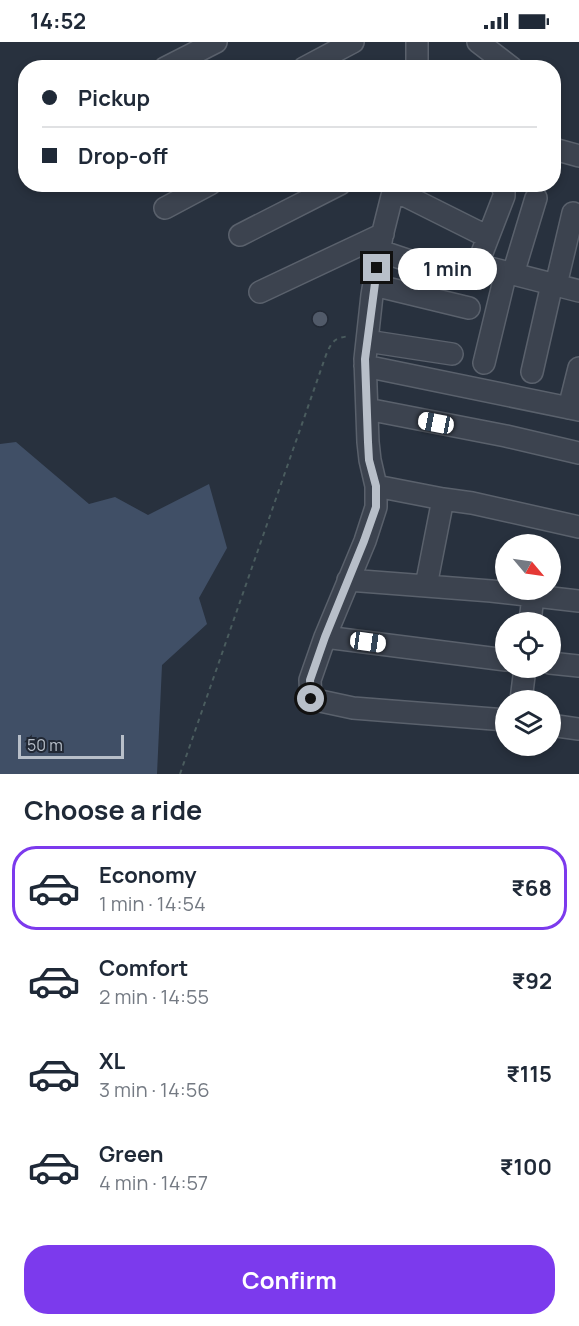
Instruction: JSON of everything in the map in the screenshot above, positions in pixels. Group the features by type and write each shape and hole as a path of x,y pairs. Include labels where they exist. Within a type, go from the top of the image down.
{"street":[{"path":"181,60 216,42"},
{"path":"319,60 353,42"},
{"path":"417,42 417,60"},
{"path":"478,42 502,60"},
{"path":"561,151 579,156"},
{"path":"165,208 195,192"},
{"path":"240,235 324,192"},
{"path":"394,192 381,242 365,366 369,460 376,486 376,507 310,680 311,699 353,708 495,719"},
{"path":"404,192 488,237"},
{"path":"504,192 480,262 486,267 579,291"},
{"path":"484,363 510,273 536,198"},
{"path":"531,372 573,213"},
{"path":"260,292 381,242 446,273"},
{"path":"374,285 469,308"},
{"path":"367,338 452,354"},
{"path":"365,366 574,409 579,368"},
{"path":"367,409 506,436 579,453"},
{"path":"376,486 472,503 579,527"},
{"path":"426,586 443,499"},
{"path":"348,580 495,592"},
{"path":"561,599 579,601"},
{"path":"325,637 495,659"},
{"path":"561,664 579,666"},
{"path":"561,727 579,729"}],"path":[{"path":"180,774 331,343 340,337 367,338"}],"water":[{"path":"16,442 89,504 115,497 148,515 209,484 227,548 199,598 207,624 162,665 157,774 0,774 0,444"}],"building":[{"path":"317,311 323,311 328,319 326,325 317,327 312,322 312,316"}],"route":[{"path":"311,699 310,680 376,507 376,486 369,460 365,359 377,268"}]}
